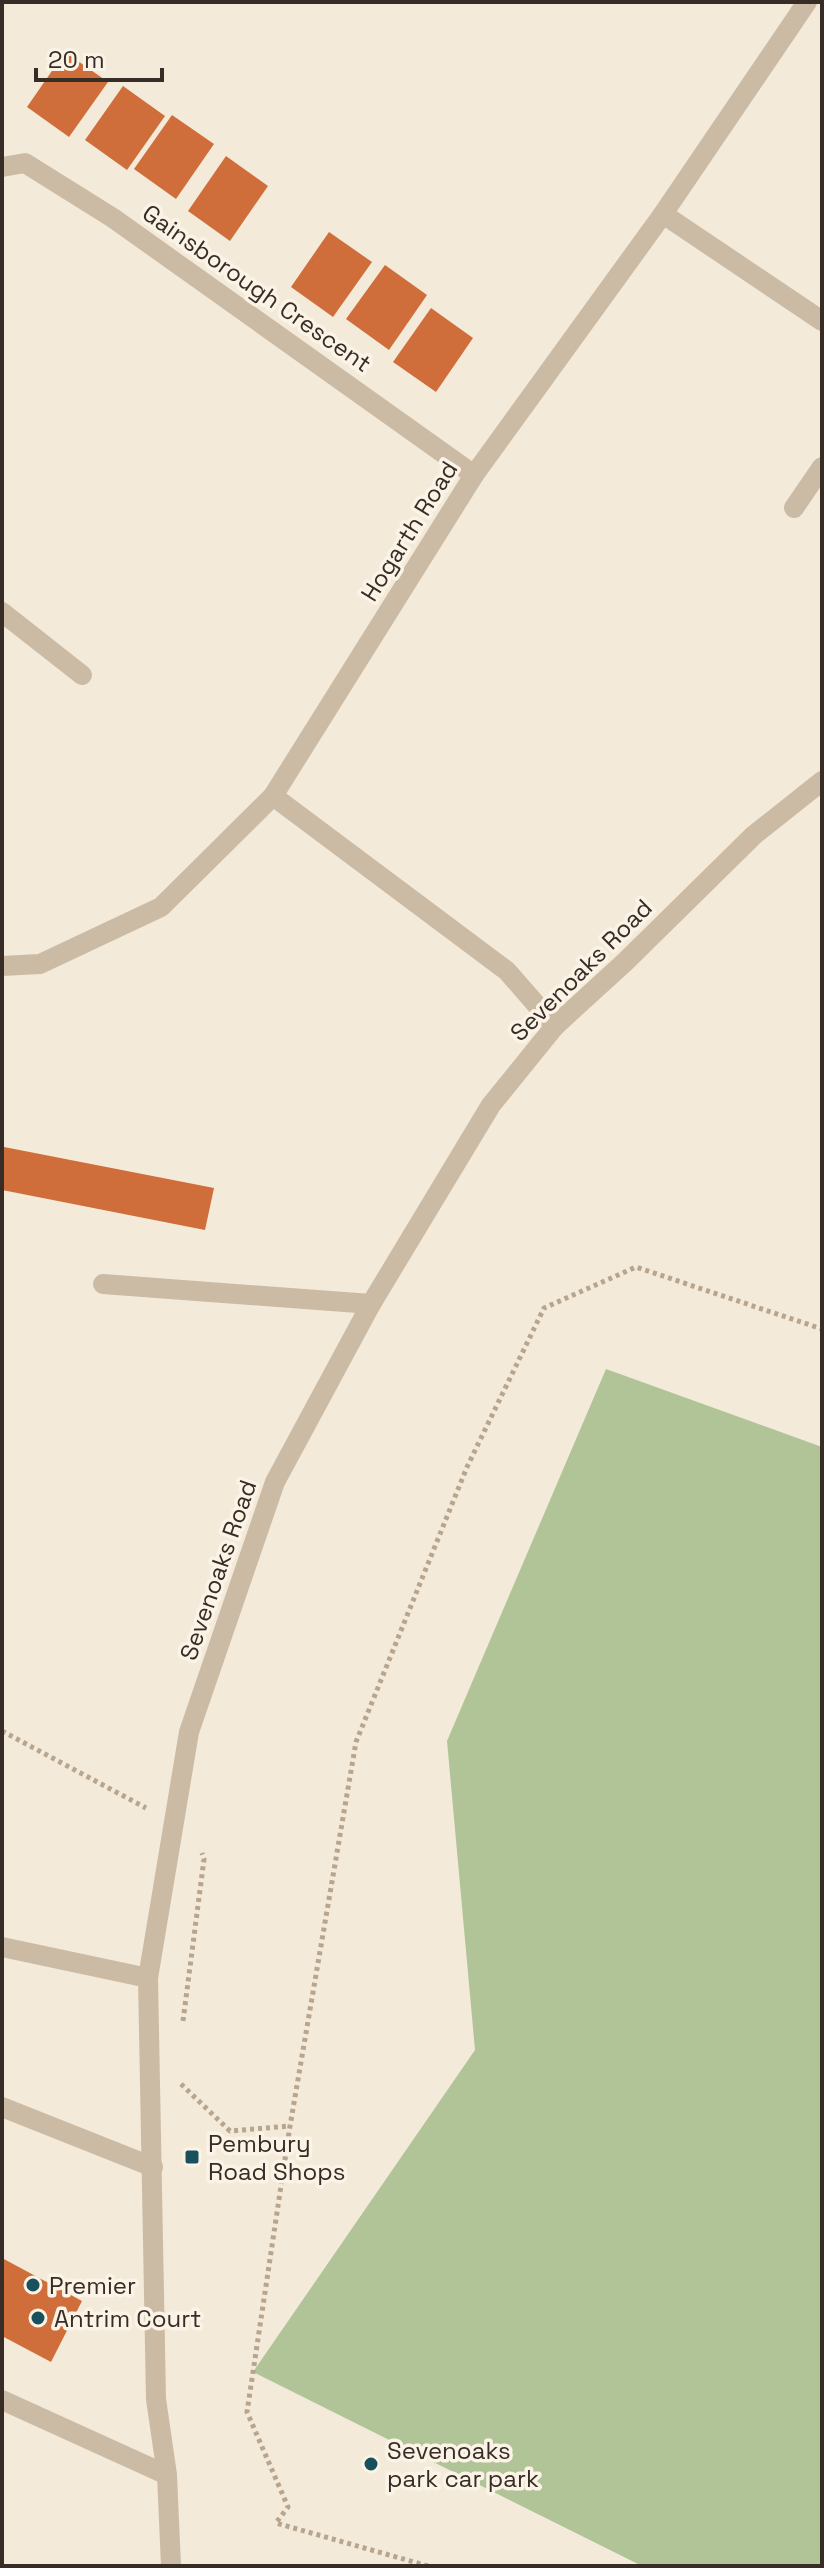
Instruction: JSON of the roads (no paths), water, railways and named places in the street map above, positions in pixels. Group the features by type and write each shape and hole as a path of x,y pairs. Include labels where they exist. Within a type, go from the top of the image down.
{"street":[{"name":"Hogarth Road","path":"273,796 474,475 663,214 807,2"},
{"name":"Gainsborough Crescent","path":"2,167 25,163 113,218 474,475"},
{"path":"663,214 822,321"},
{"path":"794,508 822,467"},
{"path":"2,612 82,675"},
{"name":"Sevenoaks Road","path":"171,2566 167,2475 156,2399 148,1978 189,1732 275,1482 371,1304 491,1105 555,1026 754,835 822,781"},
{"path":"2,966 40,964 161,907 273,796 507,971 555,1026"},
{"path":"103,1284 371,1304"},
{"path":"2,1947 148,1978"},
{"path":"2,2107 153,2167"},
{"path":"2,2400 167,2475"}],"place":[{"name":"Pembury Road Shops","path":"192,2157"},
{"name":"Premier","path":"33,2285"},
{"name":"Antrim Court","path":"38,2318"},
{"name":"Sevenoaks park car park","path":"371,2464"}]}
